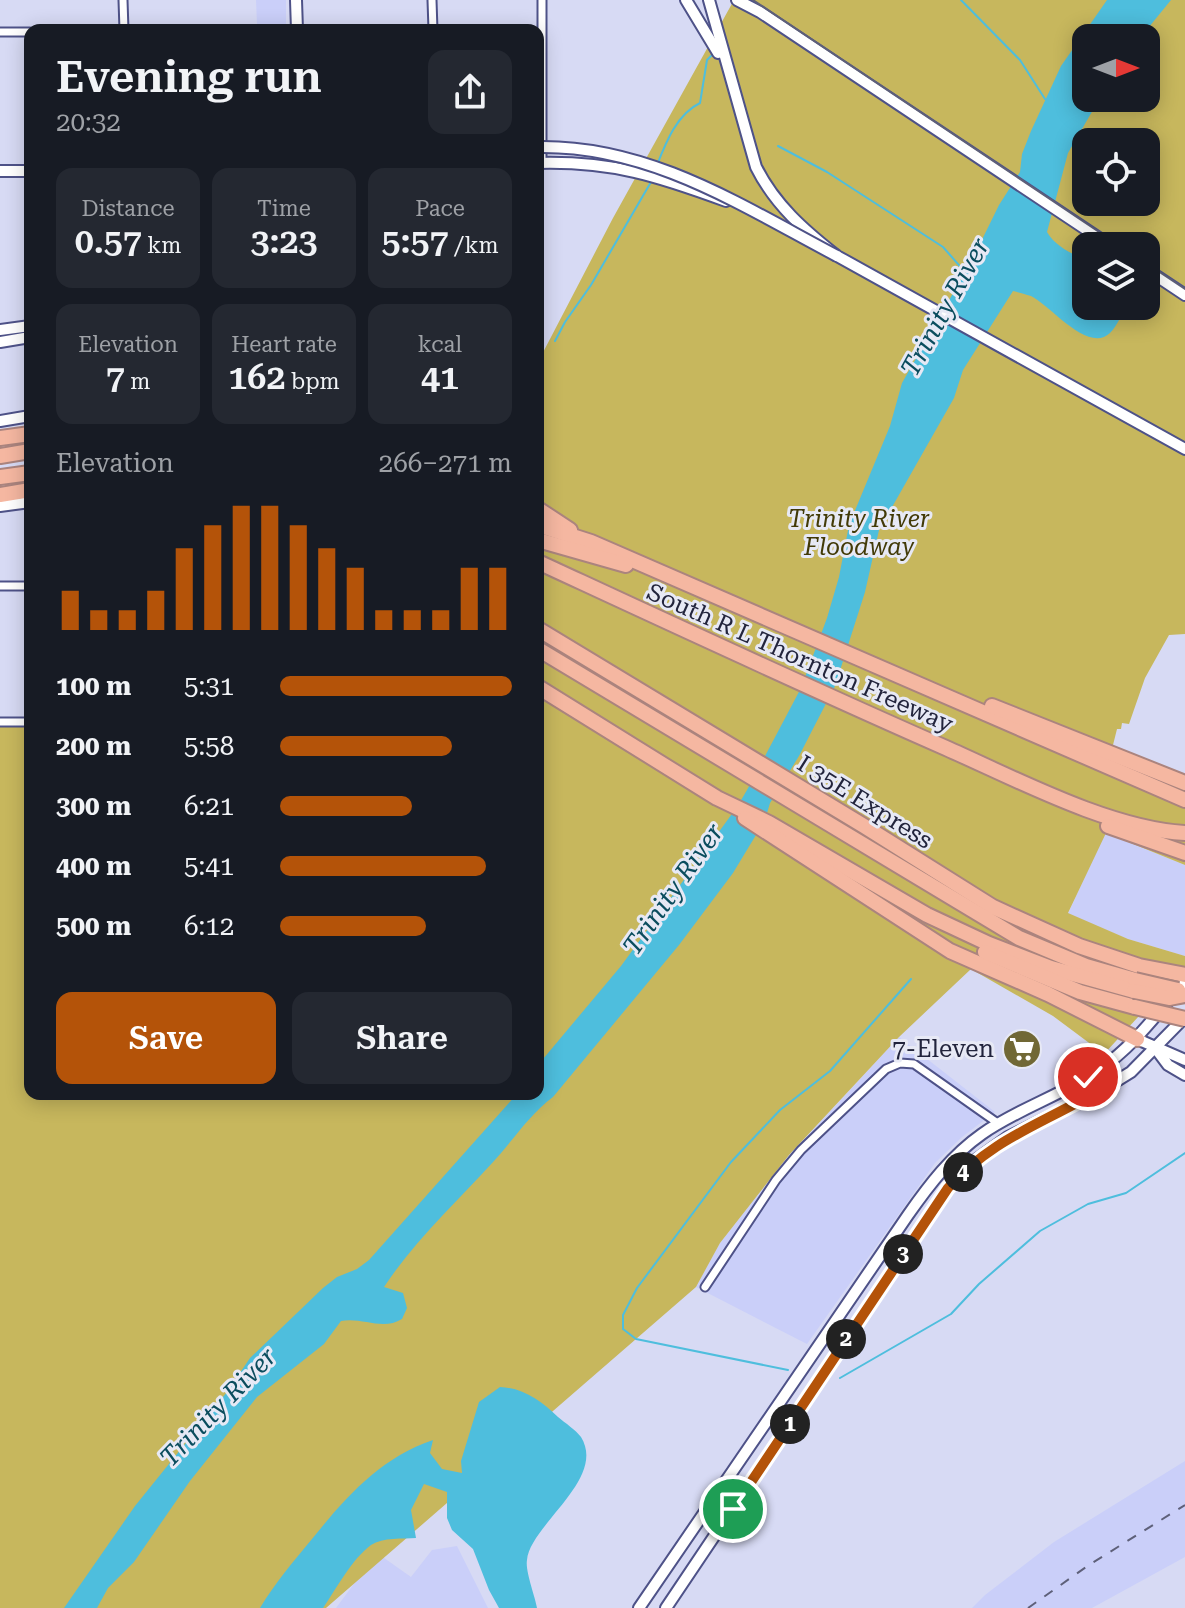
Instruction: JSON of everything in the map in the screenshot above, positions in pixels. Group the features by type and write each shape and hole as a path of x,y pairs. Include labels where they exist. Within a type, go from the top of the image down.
{"highway":[{"path":"0,438 24,435"},
{"path":"0,456 24,452"},
{"path":"0,477 24,474"},
{"path":"0,495 24,491"},
{"path":"544,513 591,542"},
{"path":"544,527 591,542 1185,800"},
{"path":"544,542 624,564 725,608 778,623"},
{"name":"South R L Thornton Freeway","path":"544,565 772,671 1044,791"},
{"name":"I 35E Express","path":"544,633 993,907 1079,946 1139,966 1185,975"},
{"path":"544,653 981,916 1051,953 1135,986"},
{"path":"544,691 717,798 767,834 950,951 1063,1001 1137,1039"},
{"path":"939,691 1028,719 1185,783"},
{"path":"1044,791 1130,824 1185,833"},
{"path":"1044,791 1099,823 1185,853"},
{"path":"1164,792 1185,794"},
{"path":"717,798 769,823 832,860 871,889 928,924 1080,992 1185,1018"},
{"path":"987,948 1051,968 1185,993"}],"main road":[{"path":"296,0 297,24"},
{"path":"686,0 709,36 732,87"},
{"path":"709,0 749,148 768,190 802,228 837,256"},
{"path":"737,0 760,12 1090,232"},
{"path":"748,0 760,12"},
{"path":"544,147 630,157 691,180 837,256 1185,449"},
{"path":"544,163 614,167 677,182 747,209"},
{"path":"0,171 24,171"},
{"path":"1160,278 1185,295"},
{"path":"0,330 24,327"},
{"path":"0,342 24,338"},
{"path":"0,421 24,417"},
{"path":"0,506 24,503"},
{"path":"639,1608 940,1172 969,1144 999,1124 1100,1069 1137,1039 1185,982"},
{"path":"666,1608 948,1188 973,1162 1008,1137 1116,1082 1156,1049 1185,1018"},
{"path":"1137,1039 1185,1060"},
{"path":"1156,1049 1168,1065 1185,1075"},
{"path":"1073,1086 1080,1101"},
{"path":"999,1124 1008,1137"},
{"path":"836,1320 852,1331"},
{"path":"716,1496 733,1509"}],"street":[{"path":"123,0 124,24"},
{"path":"432,0 433,24"},
{"path":"540,24 542,0"},
{"path":"0,32 24,32"},
{"path":"0,586 24,586"},
{"path":"0,722 24,722"},
{"path":"705,1287 776,1180 801,1150 886,1069 900,1063 914,1064 999,1124"}],"shaded area":[{"path":"256,0 286,0 286,24 257,24"},
{"path":"1105,833 1185,865 1185,956 1128,939 1068,914"},
{"path":"899,1037 995,1112 935,1163 807,1344 696,1287 720,1243 789,1156"},
{"path":"1185,1461 1185,1557 1092,1608 972,1608 1054,1542"},
{"path":"457,1546 488,1608 336,1608 377,1553 411,1577 432,1550"}],"green space":[{"name":"Trinity River Floodway","path":"734,0 1185,0 1185,634 1169,635 1145,678 1129,724 1122,723 1121,729 1117,729 1112,749 1185,776 1185,865 1106,833 1068,913 1128,939 1185,956 1185,966 1104,1054 1053,1016 971,969 899,1037 789,1155 720,1243 696,1287 326,1608 0,1608 0,726 24,726 24,1100 544,1100 544,350 613,218"}],"water":[{"path":"1107,0 1171,0 1151,24 1090,24"},
{"name":"Trinity River","path":"1072,50 1072,112 1092,112 1083,128 1072,128 1072,146 1047,232 1072,253 1072,320 1119,320 1115,327 1101,338 1091,337 1069,326 1031,296 1013,291 963,370 954,398 879,530 865,592 835,686 799,756 770,803 765,820 733,873 679,945 553,1097 529,1119 396,1270 384,1287 403,1293 407,1308 402,1319 387,1324 341,1321 324,1344 257,1397 190,1481 134,1562 108,1588 97,1608 64,1608 135,1506 227,1392 250,1358 323,1288 369,1260 512,1100 544,1100 544,1058 621,966 737,807 801,688 827,618 849,525 890,426 902,383 1020,172 1022,154 1061,66"},
{"path":"500,1387 532,1396 579,1434 586,1453 584,1469 576,1485 531,1546 527,1565 537,1608 499,1608 473,1549 452,1530 447,1518 447,1492 424,1484 411,1510 416,1538 387,1540 371,1545 351,1566 323,1608 260,1608 284,1573 338,1508 380,1468 433,1440 430,1453 442,1469 462,1473 461,1461 479,1402"}],"waterway":[{"path":"961,0 1020,60 1045,99"},
{"path":"657,165 679,121 700,103 707,60 713,54"},
{"name":"Trinity River","path":"778,146 827,172 943,247 965,272"},
{"path":"555,341 651,182"},
{"path":"788,1370 636,1339 623,1329 623,1315 637,1288 731,1162 780,1110 830,1071 911,979"},
{"path":"840,1378 951,1314 979,1284 1040,1231 1088,1204 1126,1193 1185,1153"}],"tram line":[{"path":"753,0 1099,232"},
{"path":"1160,272 1185,289"}],"railway":[{"path":"1028,1608 1089,1565 1185,1505"}],"place":[{"name":"7-Eleven","path":"1022,1049"}],"route":[{"path":"733,1509 948,1188 973,1162 1008,1137 1080,1101 1073,1086 1088,1077"}]}
